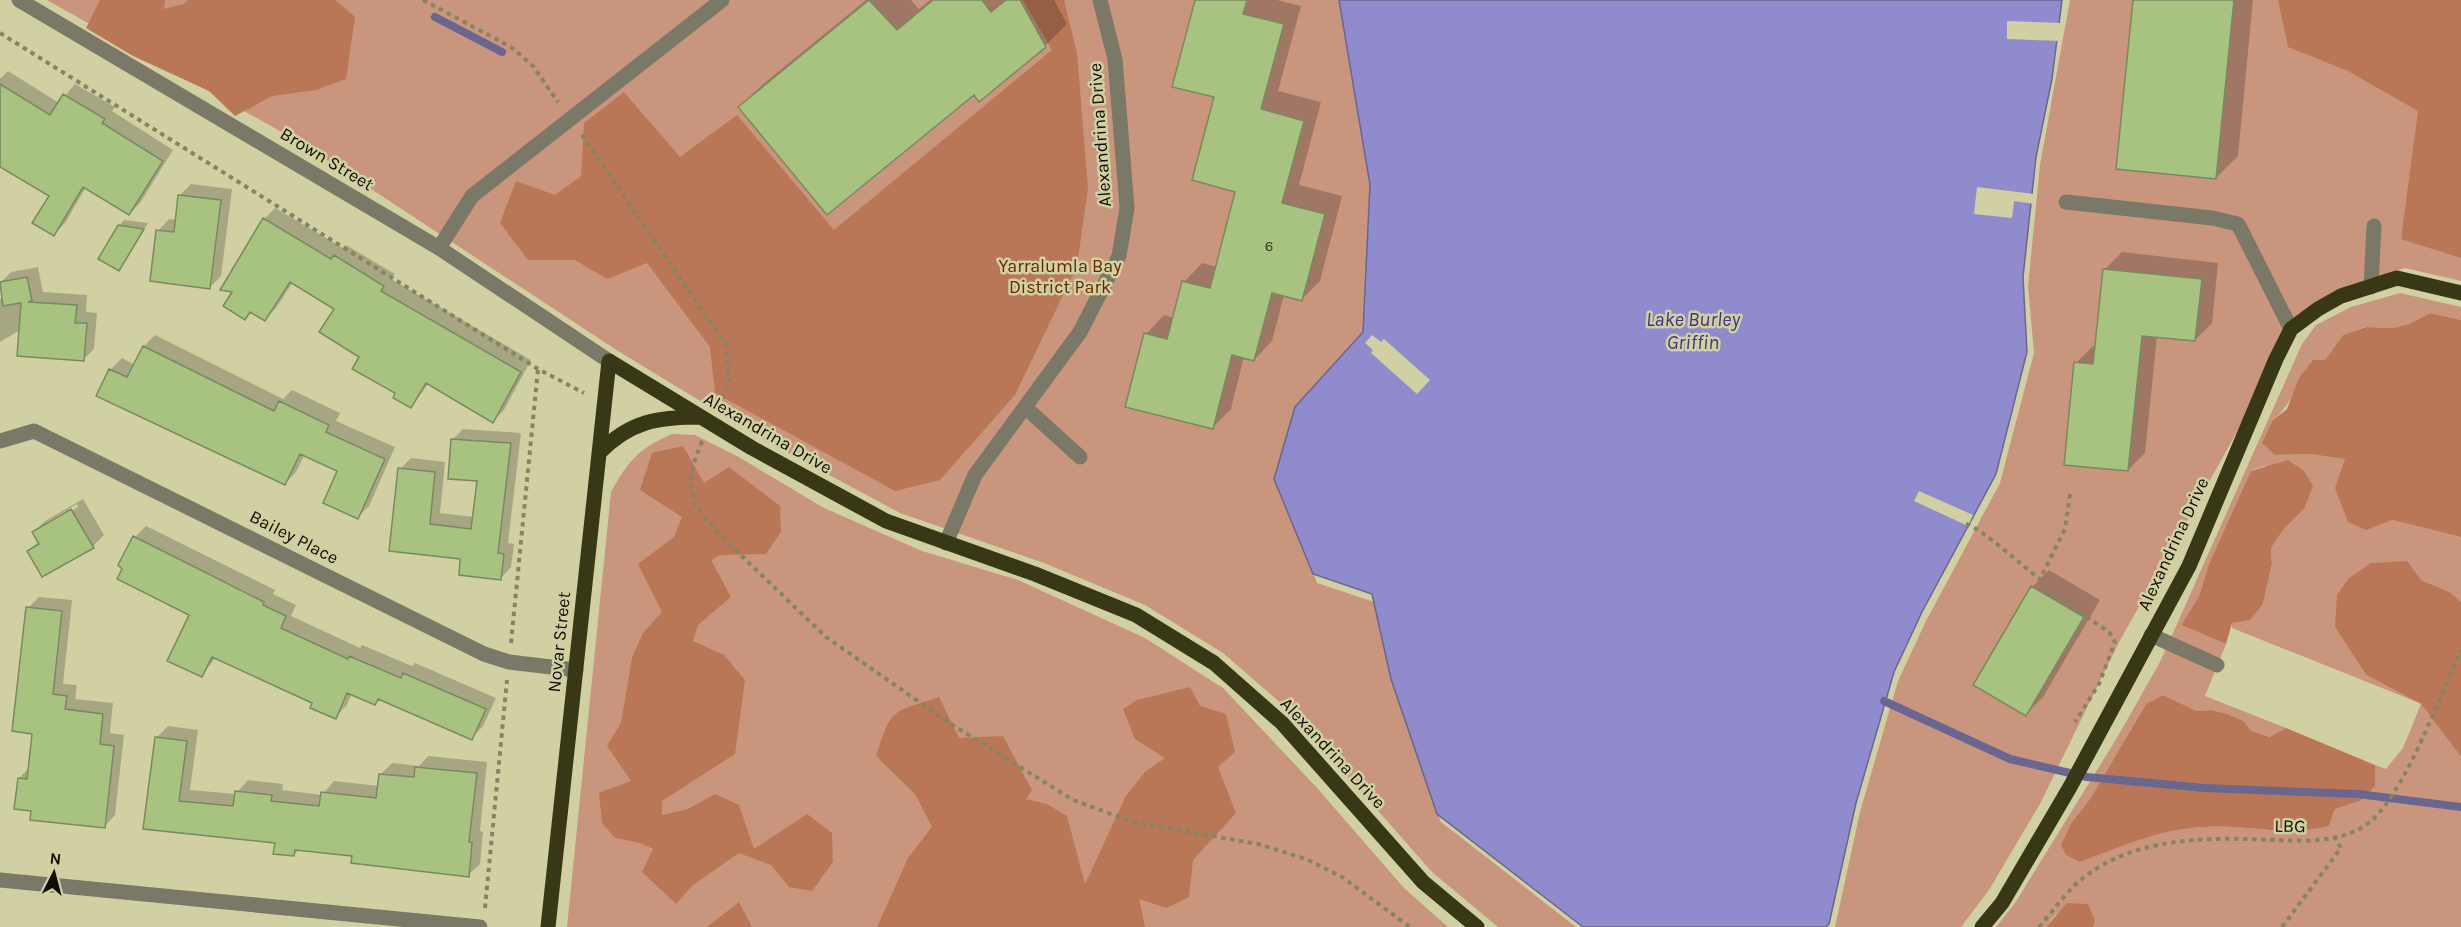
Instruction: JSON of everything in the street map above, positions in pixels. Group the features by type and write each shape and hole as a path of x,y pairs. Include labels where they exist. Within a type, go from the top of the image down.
{"main road":[{"name":"Alexandrina Drive","path":"1982,927 2002,903 2070,788 2189,566 2276,359 2292,329 2318,309 2342,296 2397,278 2461,293"},
{"name":"Novar Street","path":"548,927 609,361"},
{"name":"Alexandrina Drive","path":"609,361 752,448 886,521 1035,574 1136,615 1214,663 1282,723 1423,882 1477,927"},
{"path":"599,453 615,436 640,424 665,417 701,417"}],"street":[{"name":"Brown Street","path":"19,0 439,248 609,361"},
{"path":"439,248 472,196 722,0"},
{"name":"Alexandrina Drive","path":"946,543 975,475 1080,332 1119,256 1127,208 1115,58 1100,0"},
{"path":"2066,202 2238,224 2292,329"},
{"path":"2371,287 2374,226"},
{"path":"1026,407 1080,457"},
{"name":"Bailey Place","path":"0,441 34,431 484,654 516,663 576,669"},
{"path":"2151,635 2217,665"},
{"path":"0,880 480,927"}],"path":[{"path":"0,33 538,369 604,403"},
{"path":"2040,579 2065,529 2070,495"},
{"path":"1966,524 1976,527 1997,547 2040,579 2042,587 2109,632 2115,642 2099,684 2074,722"},
{"name":"LBG","path":"2039,927 2075,886 2098,868 2128,853 2210,837 2307,841 2335,838 2367,824 2381,811 2395,790 2420,743 2461,650"},
{"path":"2282,927 2342,848 2335,838"}],"green space":[{"name":"Yarralumla Bay District Park","path":"47,0 1343,0 1377,192 1371,333 1279,487 1317,583 1377,603 1396,688 1441,822 1576,927 1498,927 1432,872 1291,712 1223,653 1145,605 1044,563 900,513 766,441 618,351 301,143"},
{"path":"100,0 165,0 164,9 183,4 188,0 335,0 355,17 346,79 316,90 272,96 235,116 209,91 133,56 86,28"},
{"path":"1023,0 1064,0 1077,53 1088,188 1077,266 1015,395 940,480 895,491 715,393 710,347 647,263 607,279 575,260 528,260 500,223 516,181 555,195 581,176 584,123 624,92 680,157 737,115 834,230 1052,50"},
{"path":"2070,0 2461,0 2461,281 2405,268 2349,286 2311,308 2283,350 2118,644 2040,804 1989,890 1961,927 1835,927 1860,812 1898,681 1926,621 2000,483 2034,353 2028,286 2040,165"},
{"path":"2278,0 2461,0 2461,258 2401,239 2418,111 2348,71 2288,47"},
{"path":"2400,293 2461,307 2461,320 2430,313 2409,324 2393,328 2365,327 2343,335 2325,360 2313,360 2290,400 2273,420 2275,455 2309,454 2346,459 2392,520 2461,537 2461,602 2450,592 2421,580 2335,627 2366,675 2417,702 2232,628 2232,623 2263,604 2272,564 2271,548 2283,530 2304,509 2265,466 2252,470 2209,564 2199,596 2181,625 2226,644 2205,696 2286,728 2271,737 2251,731 2244,721 2228,714 2212,710 2197,711 2163,695 2146,704 2090,799 2072,822 2080,862 2137,839 2167,830 2220,827 2298,831 2329,826 2335,809 2360,801 2375,786 2375,765 2386,769 2403,748 2421,704 2461,757 2461,927 2093,927 2095,921 2056,914 2046,927 1996,927 2015,903 2118,736 2160,662 2302,344 2316,325 2351,307"},
{"path":"2430,313 2461,320 2461,537 2392,520 2366,530 2348,522 2335,488 2345,459 2309,454 2275,455 2262,443 2273,420 2287,409 2299,378 2313,360 2325,360 2343,335 2366,327 2393,328 2409,324"},
{"path":"672,434 695,435 737,456 824,508 922,551 1018,580 1145,638 1223,688 1318,789 1404,888 1448,927 567,927 611,492 623,472 636,457 651,445"},
{"path":"683,446 704,483 729,467 780,506 781,532 766,554 720,555 711,560 731,597 698,625 693,641 724,655 745,680 735,754 662,801 662,815 688,809 715,794 739,805 754,849 807,814 832,833 833,862 812,891 789,887 771,865 739,853 693,885 676,904 642,872 653,849 640,843 615,838 602,823 599,793 631,781 607,746 621,723 632,658 643,633 662,612 638,564 674,537 682,517 640,490 652,453"},
{"path":"2288,460 2304,471 2313,486 2304,509 2283,530 2271,548 2272,564 2263,604 2250,620 2232,623 2226,644 2181,625 2199,596 2209,564 2251,471"},
{"path":"2407,561 2421,580 2450,592 2461,602 2461,757 2421,704 2366,675 2335,627 2337,595 2349,578 2371,563"},
{"path":"1190,687 1200,706 1226,714 1235,752 1218,767 1236,813 1193,860 1189,897 1167,908 1139,899 1145,927 877,927 908,858 932,827 915,794 876,756 886,728 896,714 911,706 939,697 959,738 1003,736 1032,790 1026,799 1047,804 1067,816 1085,884 1126,796 1145,772 1165,758 1135,739 1123,709 1137,700"},
{"path":"2163,695 2197,711 2212,710 2228,714 2244,721 2251,731 2270,737 2286,728 2375,765 2375,786 2360,801 2335,809 2329,826 2298,831 2220,827 2188,828 2141,839 2080,862 2066,855 2061,845 2072,822 2090,799 2146,704"},
{"path":"739,902 752,927 707,927"},
{"path":"2067,903 2088,904 2095,921 2093,927 2046,927"}],"water":[{"name":"Lake Burley Griffin","path":"1339,0 2062,0 2052,79 2036,157 2023,277 2027,352 1996,474 1922,612 1894,672 1856,803 1829,924 1826,927 1583,927 1437,814 1391,679 1372,594 1313,574 1274,479 1295,407 1363,332 1370,185"}],"pier":[{"path":"2007,21 2062,23 2060,41 2007,39"},
{"path":"1977,187 2035,194 2034,204 2014,201 2012,218 1974,214"},
{"path":"1372,335 1381,342 1384,339 1430,380 1417,394 1371,353 1373,350 1365,343"},
{"path":"1919,491 1973,515 1968,526 1914,501"}],"building":[{"path":"869,0 897,30 933,0 982,0 991,12 1006,0 1020,0 1046,47 979,102 974,95 827,215 738,107"},
{"path":"1195,0 1247,0 1243,14 1284,24 1261,109 1304,121 1282,203 1325,214 1302,301 1272,293 1254,361 1232,355 1213,429 1125,407 1144,333 1167,339 1182,281 1210,288 1235,192 1192,180 1214,97 1172,87"},
{"path":"2133,0 2234,0 2216,179 2116,169"},
{"path":"0,84 50,115 63,94 105,119 102,123 163,161 129,215 83,187 54,236 32,223 49,196 0,167"},
{"path":"178,195 221,200 210,289 150,281 156,230 174,232"},
{"path":"263,218 331,259 334,255 384,286 381,291 521,372 493,423 426,383 411,408 393,398 395,393 352,369 359,357 319,332 334,309 290,282 265,321 250,312 245,320 223,306 232,292 220,290"},
{"path":"118,225 144,229 119,271 98,259"},
{"path":"2103,269 2202,279 2195,341 2142,336 2128,471 2064,465 2074,362 2093,364"},
{"path":"27,277 32,301 28,302 77,305 75,323 87,323 84,361 17,356 21,303 3,306 0,282"},
{"path":"143,346 274,411 279,401 329,425 326,432 385,459 358,519 323,503 337,471 300,454 285,485 96,396 109,369 127,377"},
{"path":"451,439 511,443 498,553 504,554 501,580 459,575 460,559 389,551 398,468 435,472 430,524 471,529 477,481 448,479"},
{"path":"71,509 94,548 42,577 27,551 39,544 32,532"},
{"path":"133,536 264,602 263,605 286,616 281,628 348,659 349,656 401,678 403,673 486,709 472,740 378,699 375,705 347,693 336,719 310,708 312,703 212,657 202,677 167,661 189,615 117,579 122,569 118,565"},
{"path":"2031,586 2084,617 2026,716 1973,685"},
{"path":"26,607 62,611 53,694 67,696 65,709 103,714 100,744 114,746 105,828 30,820 31,811 14,809 18,778 27,779 32,734 12,731"},
{"path":"155,737 187,741 179,801 233,806 235,791 272,795 271,801 319,806 321,792 376,798 379,774 414,777 415,767 477,773 469,842 472,843 469,877 351,863 352,856 295,850 294,856 273,854 275,843 143,829"}],"waterway":[{"path":"435,17 502,52"},
{"path":"1884,701 2010,759 2087,777 2204,788 2358,794 2461,807"}]}
